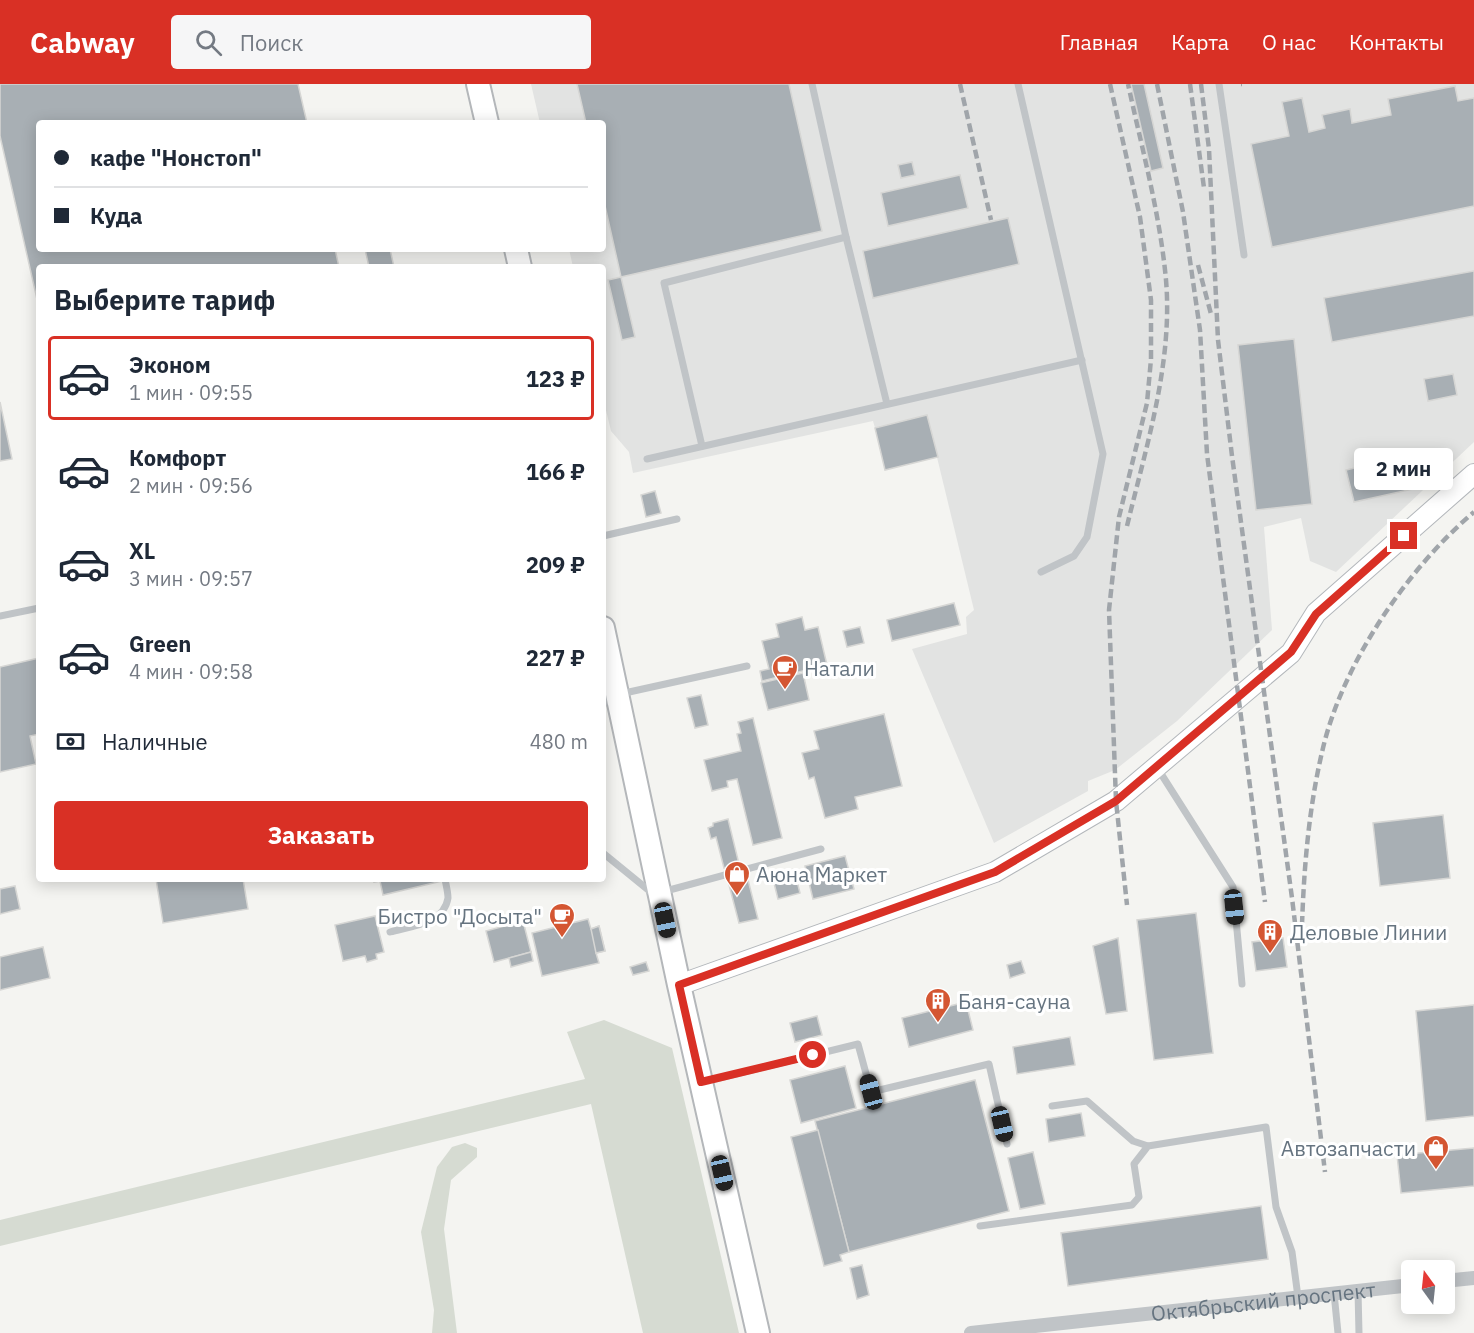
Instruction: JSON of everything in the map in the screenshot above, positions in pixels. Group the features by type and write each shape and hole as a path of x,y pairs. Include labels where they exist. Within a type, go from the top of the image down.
{"main road":[{"path":"478,84 486,120"},
{"path":"606,656 610,693 660,896 758,1333"}],"street":[{"path":"679,985 995,872 1116,801 1291,652 1316,614 1474,474"},
{"path":"1455,1280 1474,1278"},
{"name":"Октябрьский проспект","path":"971,1333 1401,1286"}],"lane":[{"path":"812,84 846,237 887,404"},
{"path":"1018,84 1103,454 1087,537 1074,556 1041,572"},
{"path":"1219,84 1244,255"},
{"path":"702,446 664,283 846,237"},
{"path":"647,459 1082,360"},
{"path":"606,535 677,519"},
{"path":"0,616 36,609"},
{"path":"610,693 747,666"},
{"path":"1156,766 1233,887 1242,984"},
{"path":"606,855 660,896 821,849"},
{"path":"390,932 432,921 443,910 448,897 446,882"},
{"path":"701,1082 858,1044 871,1092 989,1064 1007,1144"},
{"path":"1052,1106 1087,1101 1133,1141 1148,1146 1266,1128 1276,1207 1292,1252 1298,1297"},
{"path":"981,1226 1132,1205 1139,1197 1134,1164 1148,1146"},
{"path":"1358,1290 1359,1333"},
{"path":"1334,1293 1338,1333"}],"shaded area":[{"path":"531,84 1474,84 1474,442 1336,572 1310,561 1301,518 1264,527 1272,630 1177,721 1115,770 1088,781 1088,791 994,843 912,649 967,634 966,617 974,610 927,416 875,428 873,421 633,473 629,452 611,431 606,410 606,264 572,264 570,252 606,252 606,120 539,120"},
{"path":"604,1020 672,1048 739,1333 643,1333 591,1104 0,1246 0,1220 585,1079 567,1032"},
{"path":"465,1143 477,1148 477,1157 451,1180 444,1229 457,1333 432,1333 434,1310 421,1232 437,1167 452,1147"}],"building":[{"path":"0,84 298,84 306,120 36,120 36,252 336,252 338,264 36,264 36,295 0,136"},
{"path":"577,84 789,84 822,231 621,277 606,210 606,120 585,120"},
{"path":"1131,84 1144,84 1163,168 1151,171"},
{"path":"1455,86 1458,101 1474,98 1474,206 1272,247 1251,144 1289,136 1282,102 1302,98 1309,132 1325,128 1322,115 1350,109 1352,123 1391,115 1388,99"},
{"path":"912,162 915,175 901,178 898,165"},
{"path":"960,175 968,208 888,226 881,193"},
{"path":"1008,218 1019,264 873,298 863,251"},
{"path":"366,252 391,252 393,264 368,264"},
{"path":"1474,271 1474,316 1332,342 1324,298"},
{"path":"621,277 635,337 622,340 608,280"},
{"path":"1294,339 1312,504 1256,510 1238,345"},
{"path":"1453,374 1457,395 1428,401 1424,379"},
{"path":"0,402 12,459 0,461"},
{"path":"927,415 938,457 885,470 875,428"},
{"path":"1414,454 1422,487 1354,502 1346,470"},
{"path":"655,491 661,513 646,517 641,495"},
{"path":"954,603 960,625 892,641 887,620"},
{"path":"802,617 805,630 818,627 827,665 762,681 760,671 769,669 762,641 779,637 776,624"},
{"path":"860,627 864,643 847,647 843,631"},
{"path":"36,659 36,735 30,736 36,764 0,772 0,667"},
{"name":"Натали","path":"803,673 809,700 768,710 761,683"},
{"path":"701,695 708,725 695,728 687,698"},
{"path":"884,714 902,786 855,797 858,809 825,818 814,777 809,779 802,753 819,749 814,731"},
{"path":"753,718 782,838 753,845 737,779 727,781 728,787 712,791 704,760 741,751 737,734 741,733 738,722"},
{"path":"1443,815 1450,878 1380,886 1373,823"},
{"path":"728,819 739,864 724,868 716,837 711,839 708,828 713,826 713,823"},
{"path":"845,856 854,889 813,899 805,866"},
{"path":"794,869 800,893 778,899 772,875"},
{"path":"747,876 758,919 739,923 728,881"},
{"path":"156,882 244,882 248,909 163,923"},
{"path":"380,882 438,882 383,895"},
{"path":"15,886 20,909 0,914 0,889"},
{"path":"1196,913 1213,1053 1154,1060 1137,920"},
{"path":"375,916 384,952 376,954 377,959 367,962 365,956 343,961 335,925"},
{"path":"588,919 591,929 599,926 605,951 596,953 599,963 542,976 532,933"},
{"path":"523,921 531,952 494,962 486,931"},
{"path":"599,926 605,951 596,953 591,929"},
{"path":"1118,938 1127,1011 1106,1014 1093,946"},
{"name":"Деловые Линии","path":"1283,938 1287,967 1256,971 1252,942"},
{"path":"43,947 50,978 0,990 0,957"},
{"path":"531,952 533,961 511,967 509,958"},
{"path":"1021,961 1025,973 1010,978 1007,965"},
{"path":"646,962 649,971 633,975 630,967"},
{"name":"Баня-сауна","path":"966,1002 973,1030 909,1047 902,1018"},
{"path":"1474,1005 1474,1116 1426,1121 1416,1011"},
{"path":"817,1016 822,1035 795,1042 790,1023"},
{"path":"1070,1037 1075,1065 1017,1074 1013,1047"},
{"path":"845,1066 856,1108 801,1123 790,1080"},
{"path":"975,1080 1009,1211 849,1252 815,1121"},
{"path":"1081,1113 1085,1136 1049,1142 1046,1119"},
{"path":"818,1130 849,1252 840,1255 842,1261 824,1266 791,1137"},
{"name":"Автозапчасти","path":"1474,1148 1474,1186 1401,1193 1397,1155"},
{"path":"1033,1152 1045,1204 1020,1209 1008,1158"},
{"path":"1261,1206 1268,1259 1068,1286 1061,1233"},
{"path":"862,1265 869,1295 857,1299 850,1268"}],"railway":[{"path":"960,84 991,220"},
{"path":"1110,84 1140,217 1151,300 1151,359 1147,403 1119,517 1109,610 1116,801 1127,905"},
{"path":"1127,526 1150,435 1162,373 1167,311 1160,231 1128,84"},
{"path":"1157,84 1183,212 1200,330 1207,454 1265,902"},
{"path":"1190,84 1204,188"},
{"path":"1201,84 1209,149 1218,340 1292,898 1325,1172"},
{"path":"1198,265 1211,314"},
{"path":"1302,925 1306,858 1314,792 1323,748 1346,683 1381,619 1402,589 1449,535 1474,512"}],"place":[{"name":"Натали","path":"785,691"},
{"name":"Аюна Маркет","path":"737,897"},
{"name":"Бистро \"Досыта\"","path":"562,939"},
{"name":"Деловые Линии","path":"1270,955"},
{"name":"Баня-сауна","path":"938,1024"},
{"name":"Автозапчасти","path":"1436,1171"}],"route":[{"path":"813,1055 701,1082 679,985 995,872 1116,801 1291,652 1316,614 1404,536"}]}
